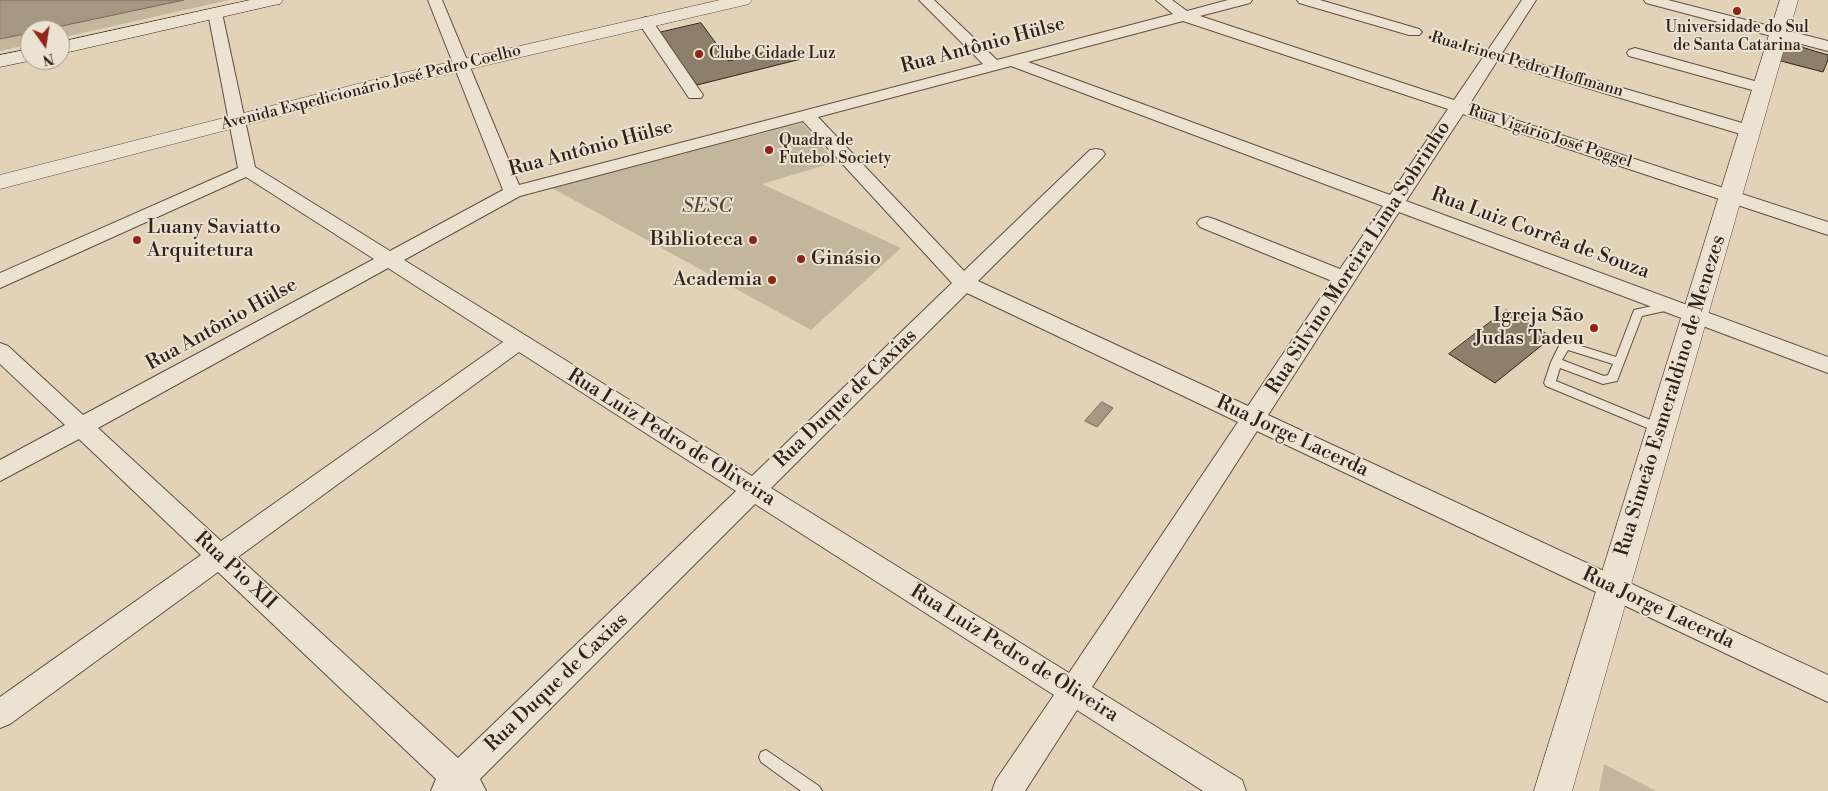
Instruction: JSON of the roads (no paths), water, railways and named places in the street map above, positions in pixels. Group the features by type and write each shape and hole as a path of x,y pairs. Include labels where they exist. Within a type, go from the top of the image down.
{"street":[{"path":"70,46 274,0"},
{"path":"435,0 513,192"},
{"name":"Avenida Expedicionário José Pedro Coelho","path":"0,182 237,120 462,65 743,0"},
{"name":"Rua Luiz Corrêa de Souza","path":"926,0 1002,64 1395,204 1828,365"},
{"name":"Rua Vigário José Poggel","path":"1163,0 1184,16 1828,229"},
{"name":"Rua Antônio Hülse","path":"0,471 513,192 1245,0"},
{"name":"Rua Irineu Pedro Hoffmann","path":"1304,0 1414,32"},
{"name":"Rua Silvino Moreira Lima Sobrinho","path":"1007,791 1529,0"},
{"path":"1651,0 1828,46"},
{"name":"Rua Simeão Esmeraldino de Menezes","path":"1553,791 1661,429 1682,311 1731,196 1789,0"},
{"path":"0,281 247,170 215,13"},
{"path":"646,22 695,95"},
{"path":"1635,53 1763,88"},
{"name":"Rua Irineu Pedro Hoffmann","path":"1493,55 1750,131"},
{"path":"0,61 20,56"},
{"name":"Rua Jorge Lacerda","path":"806,115 964,283 1828,689"},
{"name":"Rua Duque de Caxias","path":"458,787 754,490 1096,154"},
{"name":"Rua Luiz Pedro de Oliveira","path":"247,170 1231,791"},
{"path":"1207,223 1346,279"},
{"path":"0,714 518,341"},
{"name":"Rua Pio XII","path":"0,351 219,556 458,787"}],"lane":[{"path":"1556,362 1603,380 1609,380 1613,378 1638,313 1682,311"},
{"path":"1618,362 1565,344 1556,362 1550,383 1661,429"},
{"path":"766,757 814,791"}],"place":[{"name":"Universidade do Sul de Santa Catarina","path":"1737,11"},
{"name":"Clube Cidade Luz","path":"699,54"},
{"name":"Quadra de Futebol Society","path":"769,150"},
{"name":"Luany Saviatto Arquitetura","path":"137,240"},
{"name":"Biblioteca","path":"753,240"},
{"name":"Ginásio","path":"801,259"},
{"name":"Academia","path":"772,280"},
{"name":"Igreja São Judas Tadeu","path":"1594,328"}],"park label":[{"name":"SESC","path":"707,207"}]}
